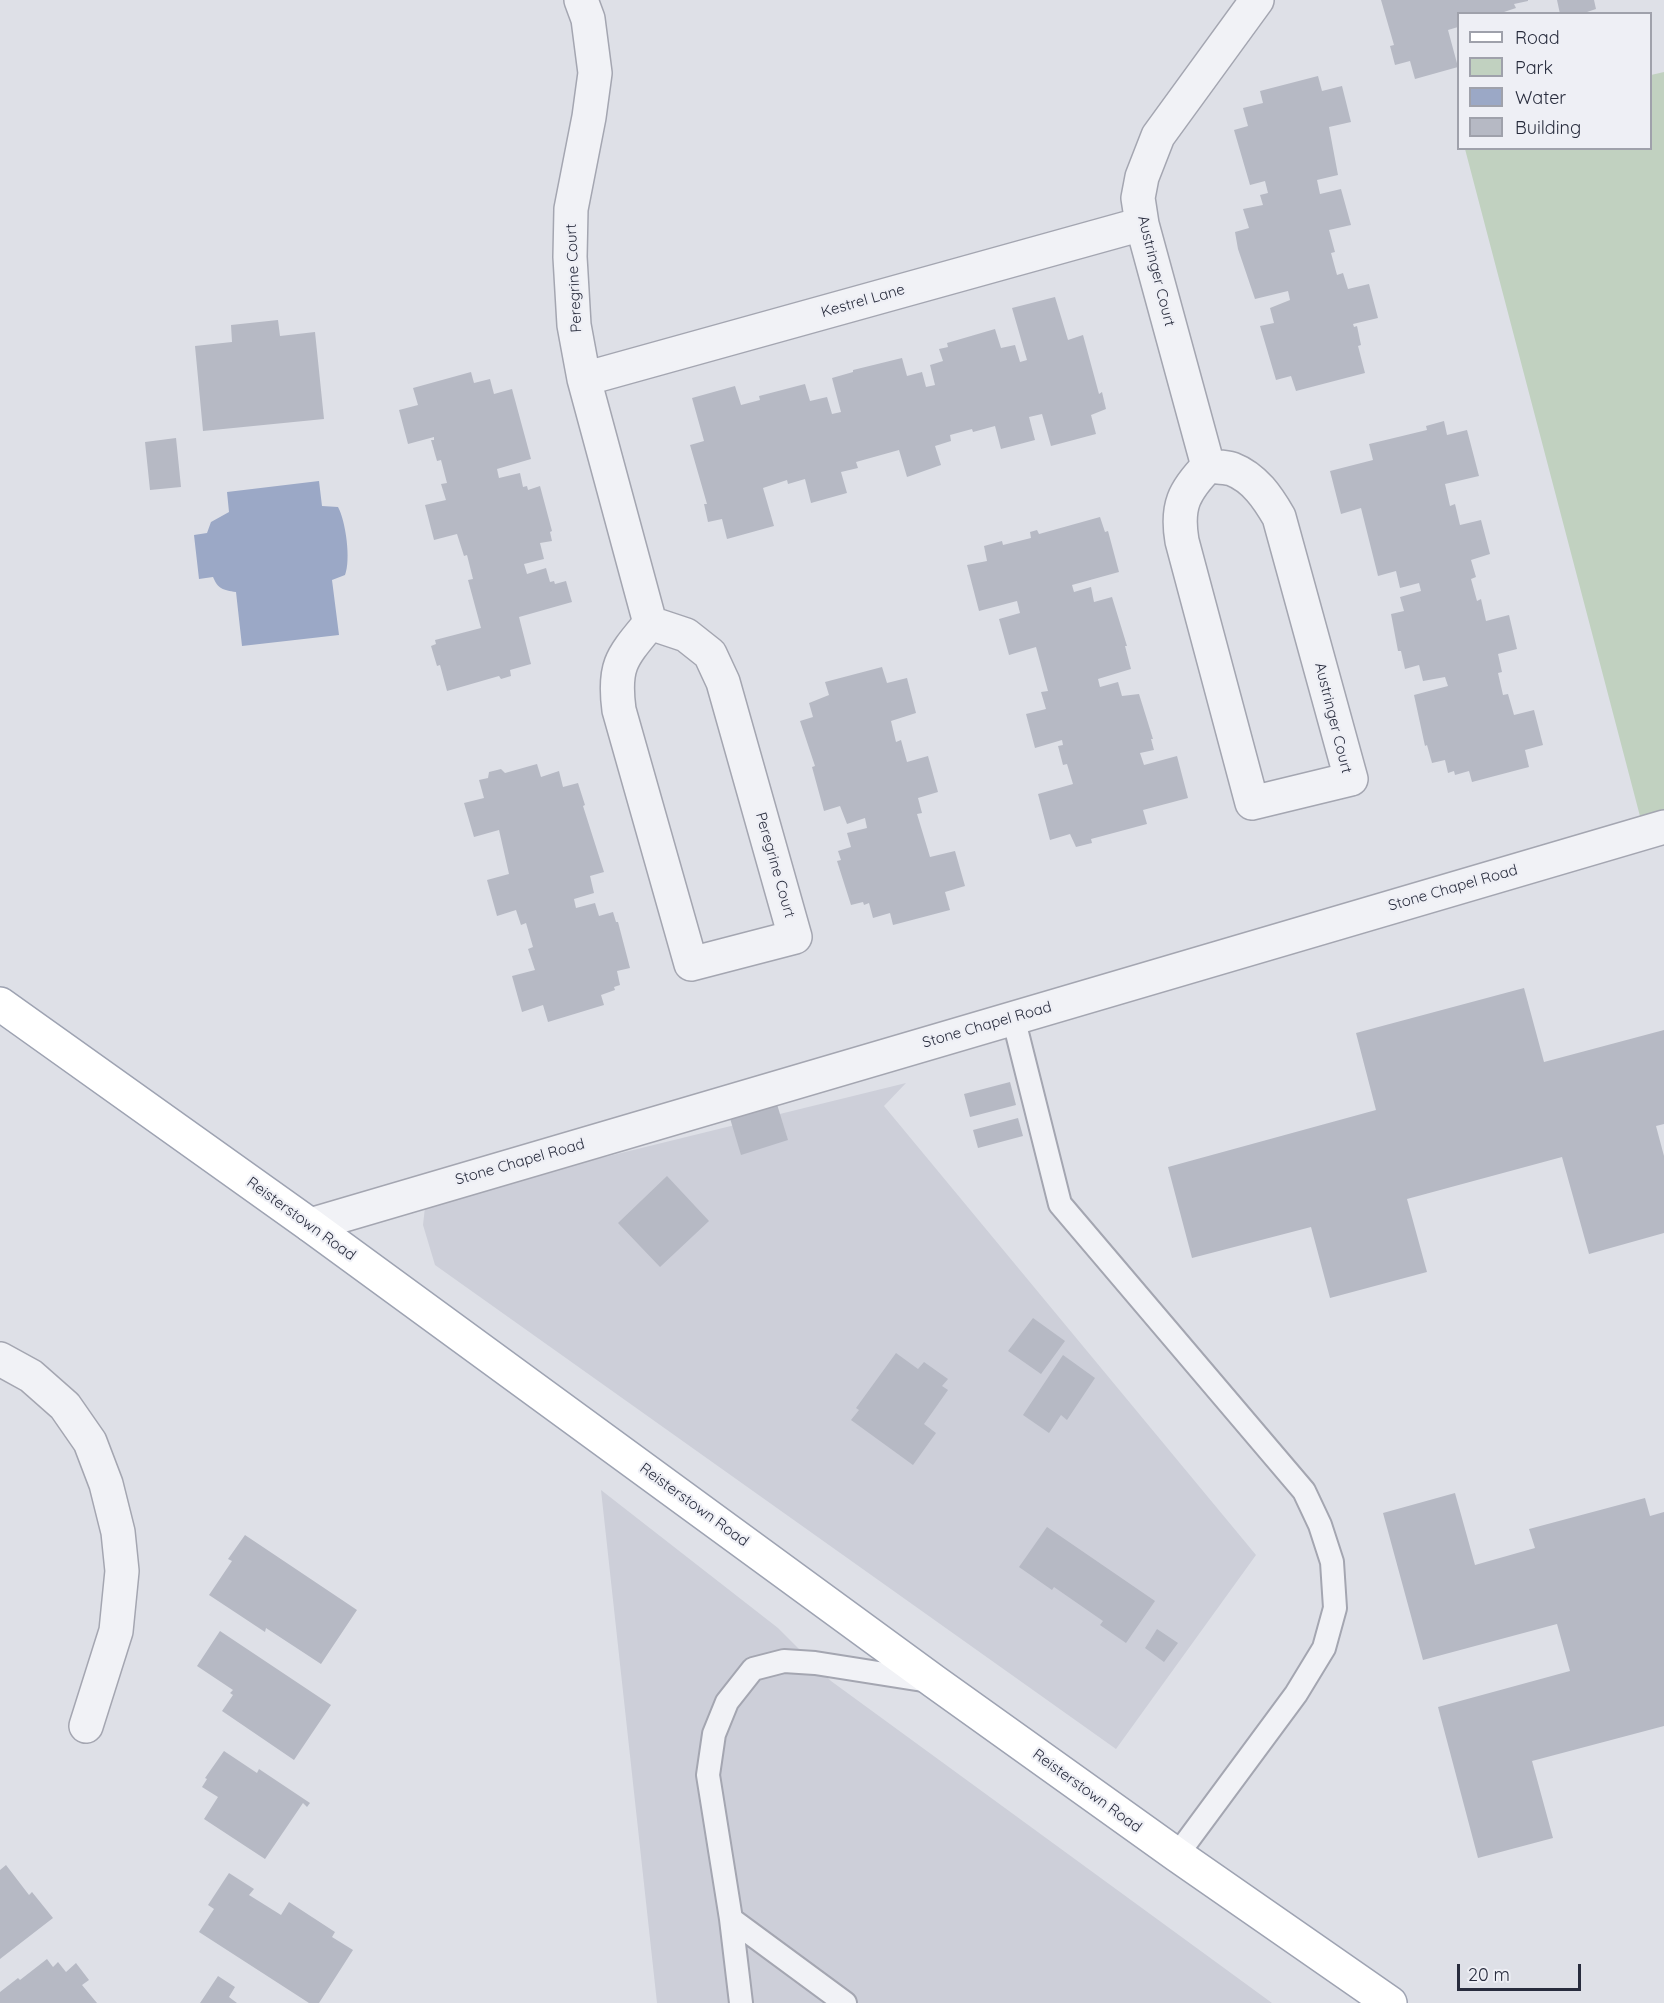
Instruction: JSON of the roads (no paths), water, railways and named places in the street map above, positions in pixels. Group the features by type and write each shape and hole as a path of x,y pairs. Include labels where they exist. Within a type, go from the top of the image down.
{"main road":[{"name":"Reisterstown Road","path":"0,1004 310,1225 935,1682 1177,1855 1390,2003"}],"street":[{"name":"Peregrine Court","path":"581,0 588,20 596,73 571,208 570,257 574,325 585,379 650,623"},
{"name":"Austringer Court","path":"1208,466 1142,224 1138,198 1142,177 1158,136 1257,0"},
{"name":"Kestrel Lane","path":"585,379 1142,224"},
{"name":"Austringer Court","path":"1208,466 1232,469 1253,481 1279,517 1351,778 1252,803 1178,519 1183,500 1194,480 1208,466"},
{"name":"Peregrine Court","path":"650,623 686,635 710,654 723,682 795,937 691,964 619,710 616,684 624,655 650,623"},
{"name":"Stone Chapel Road","path":"310,1225 1664,827"},
{"path":"0,1359 31,1376 65,1406 84,1433 106,1484 118,1532 122,1571 116,1631 86,1726"}],"lane":[{"path":"1013,1017 1060,1204 1304,1491 1320,1525 1332,1562 1335,1608 1324,1648 1296,1694 1177,1855"},
{"path":"741,2003 731,1919 708,1775 714,1734 727,1702 753,1670 784,1661 815,1663 935,1682"},
{"path":"731,1919 845,2003"}],"water":[{"path":"319,481 322,506 338,507 347,541 348,560 345,575 332,580 339,635 242,646 236,592 222,588 213,577 199,579 194,535 207,533 211,522 229,512 227,492"}]}
